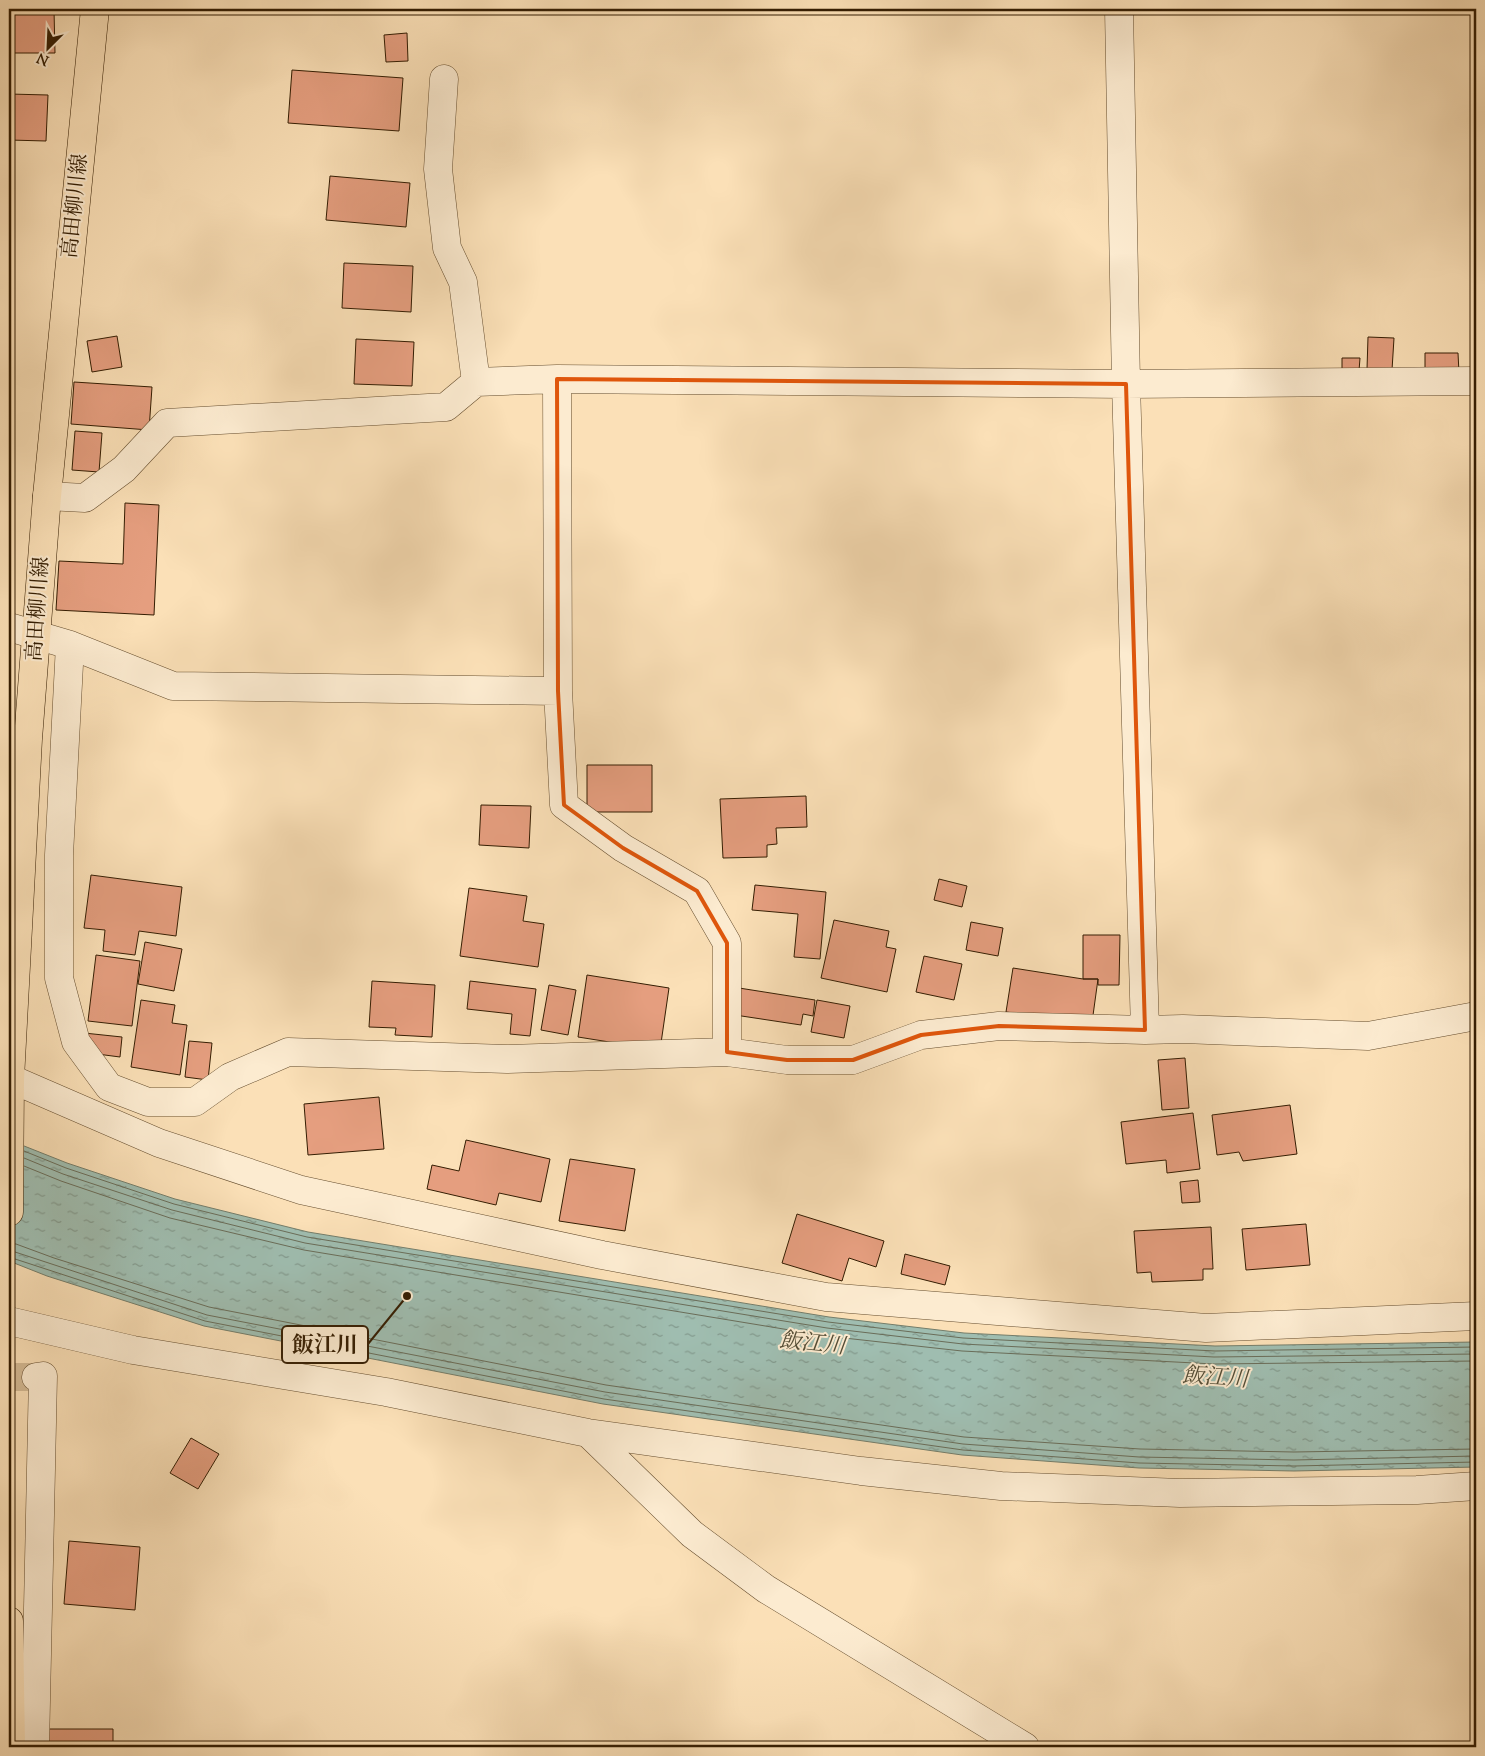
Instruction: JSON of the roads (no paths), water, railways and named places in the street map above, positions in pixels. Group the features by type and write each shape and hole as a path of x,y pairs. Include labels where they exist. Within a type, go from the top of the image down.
{"main road":[{"name":"高田柳川線","path":"9,1212 9,1079 28,749 47,496 95,9"},
{"path":"9,1621 11,1747"}],"street":[{"path":"1119,9 1126,384 1145,1030"},
{"path":"444,80 438,169 447,248 463,282 476,382"},
{"path":"47,496 85,498 124,470 166,423 446,407 476,382 557,379 1126,384 1476,381"},
{"path":"557,379 558,691 564,805 623,848 697,891 727,943 727,1052"},
{"path":"9,628 70,645 172,686 558,691"},
{"path":"70,645 59,855 59,978 76,1042 109,1087 148,1102 195,1102 230,1077 288,1052 507,1059 727,1052 787,1060 853,1060 921,1035 999,1026 1145,1030 1183,1029 1368,1036 1476,1016"},
{"path":"9,1079 159,1143 301,1190 602,1255 826,1297 1206,1328 1476,1316"},
{"path":"9,1321 132,1350 386,1392 588,1433 861,1471 1000,1486 1180,1493 1417,1490 1476,1486"},
{"path":"35,1747 43,1376 36,1377"},
{"path":"588,1433 692,1534 766,1589 1026,1747"}],"water":[{"name":"飯江川","path":"9,1140 67,1163 175,1199 308,1232 829,1317 964,1333 1215,1346 1476,1342 1476,1467 1294,1471 1139,1468 962,1455 603,1404 204,1326 47,1276 9,1261"}],"tunnel":[{"path":"9,1377 36,1377"}],"place":[{"name":"飯江川","path":"407,1296"}]}
